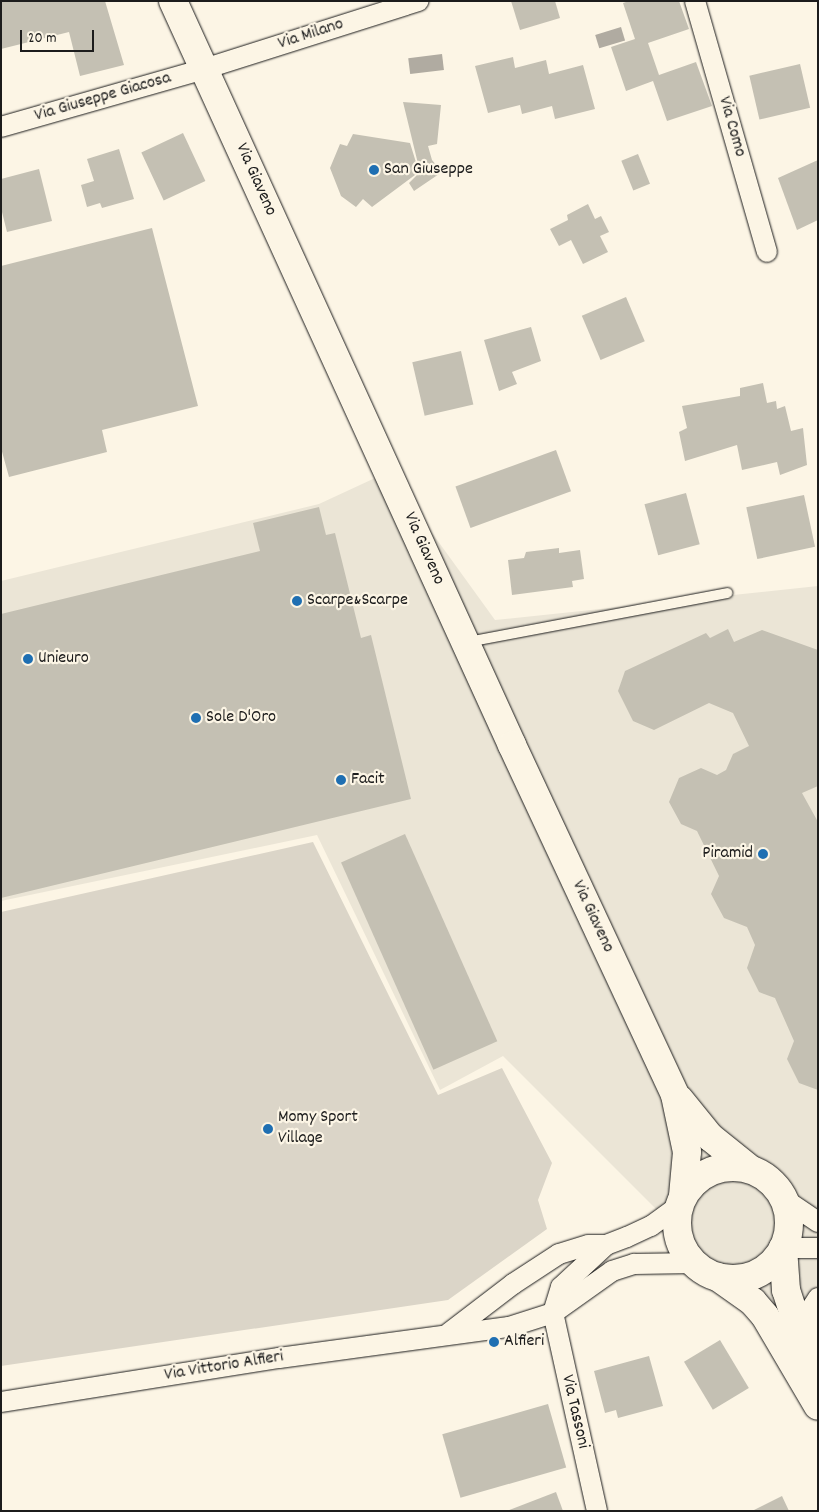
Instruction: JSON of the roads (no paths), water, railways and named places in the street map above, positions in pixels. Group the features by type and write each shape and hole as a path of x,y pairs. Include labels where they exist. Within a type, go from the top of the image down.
{"main road":[{"name":"Via Giaveno","path":"173,1 465,643 676,1095 688,1152 678,1236 694,1263 718,1277 753,1302 765,1316 818,1406"},
{"name":"Via Giaveno","path":"676,1095 710,1137 750,1169 764,1176 784,1199"},
{"path":"681,1201 705,1174 735,1166 750,1169"},
{"path":"784,1199 789,1216 783,1248 782,1266 788,1298 818,1385"},
{"name":"Via Giaveno","path":"718,1277 738,1279 756,1274 772,1263 783,1248"}],"street":[{"name":"Via Milano","path":"204,69 419,1"},
{"name":"Via Como","path":"696,1 767,252"},
{"name":"Via Giuseppe Giacosa","path":"1,127 204,69"},
{"path":"784,1199 818,1222"},
{"name":"Via Vittorio Alfieri","path":"553,1313 561,1288 606,1245 651,1226 681,1201"},
{"name":"Via Vittorio Alfieri","path":"448,1334 513,1284 559,1254 589,1245 606,1245"},
{"path":"783,1248 818,1248"},
{"name":"Via Vittorio Alfieri","path":"1,1402 448,1334 509,1327 553,1313 612,1271 640,1264 694,1263"},
{"path":"818,1298 813,1306 812,1322 818,1339"},
{"name":"Via Tassoni","path":"553,1313 597,1511"}],"lane":[{"path":"465,643 728,594"}],"place":[{"name":"San Giuseppe","path":"374,170"},
{"name":"Scarpe&Scarpe","path":"297,601"},
{"name":"Unieuro","path":"28,659"},
{"name":"Sole D'Oro","path":"196,718"},
{"name":"Facit","path":"341,780"},
{"name":"Piramid","path":"763,854"},
{"name":"Momy Sport Village","path":"268,1129"},
{"name":"Alfieri","path":"494,1342"}]}
